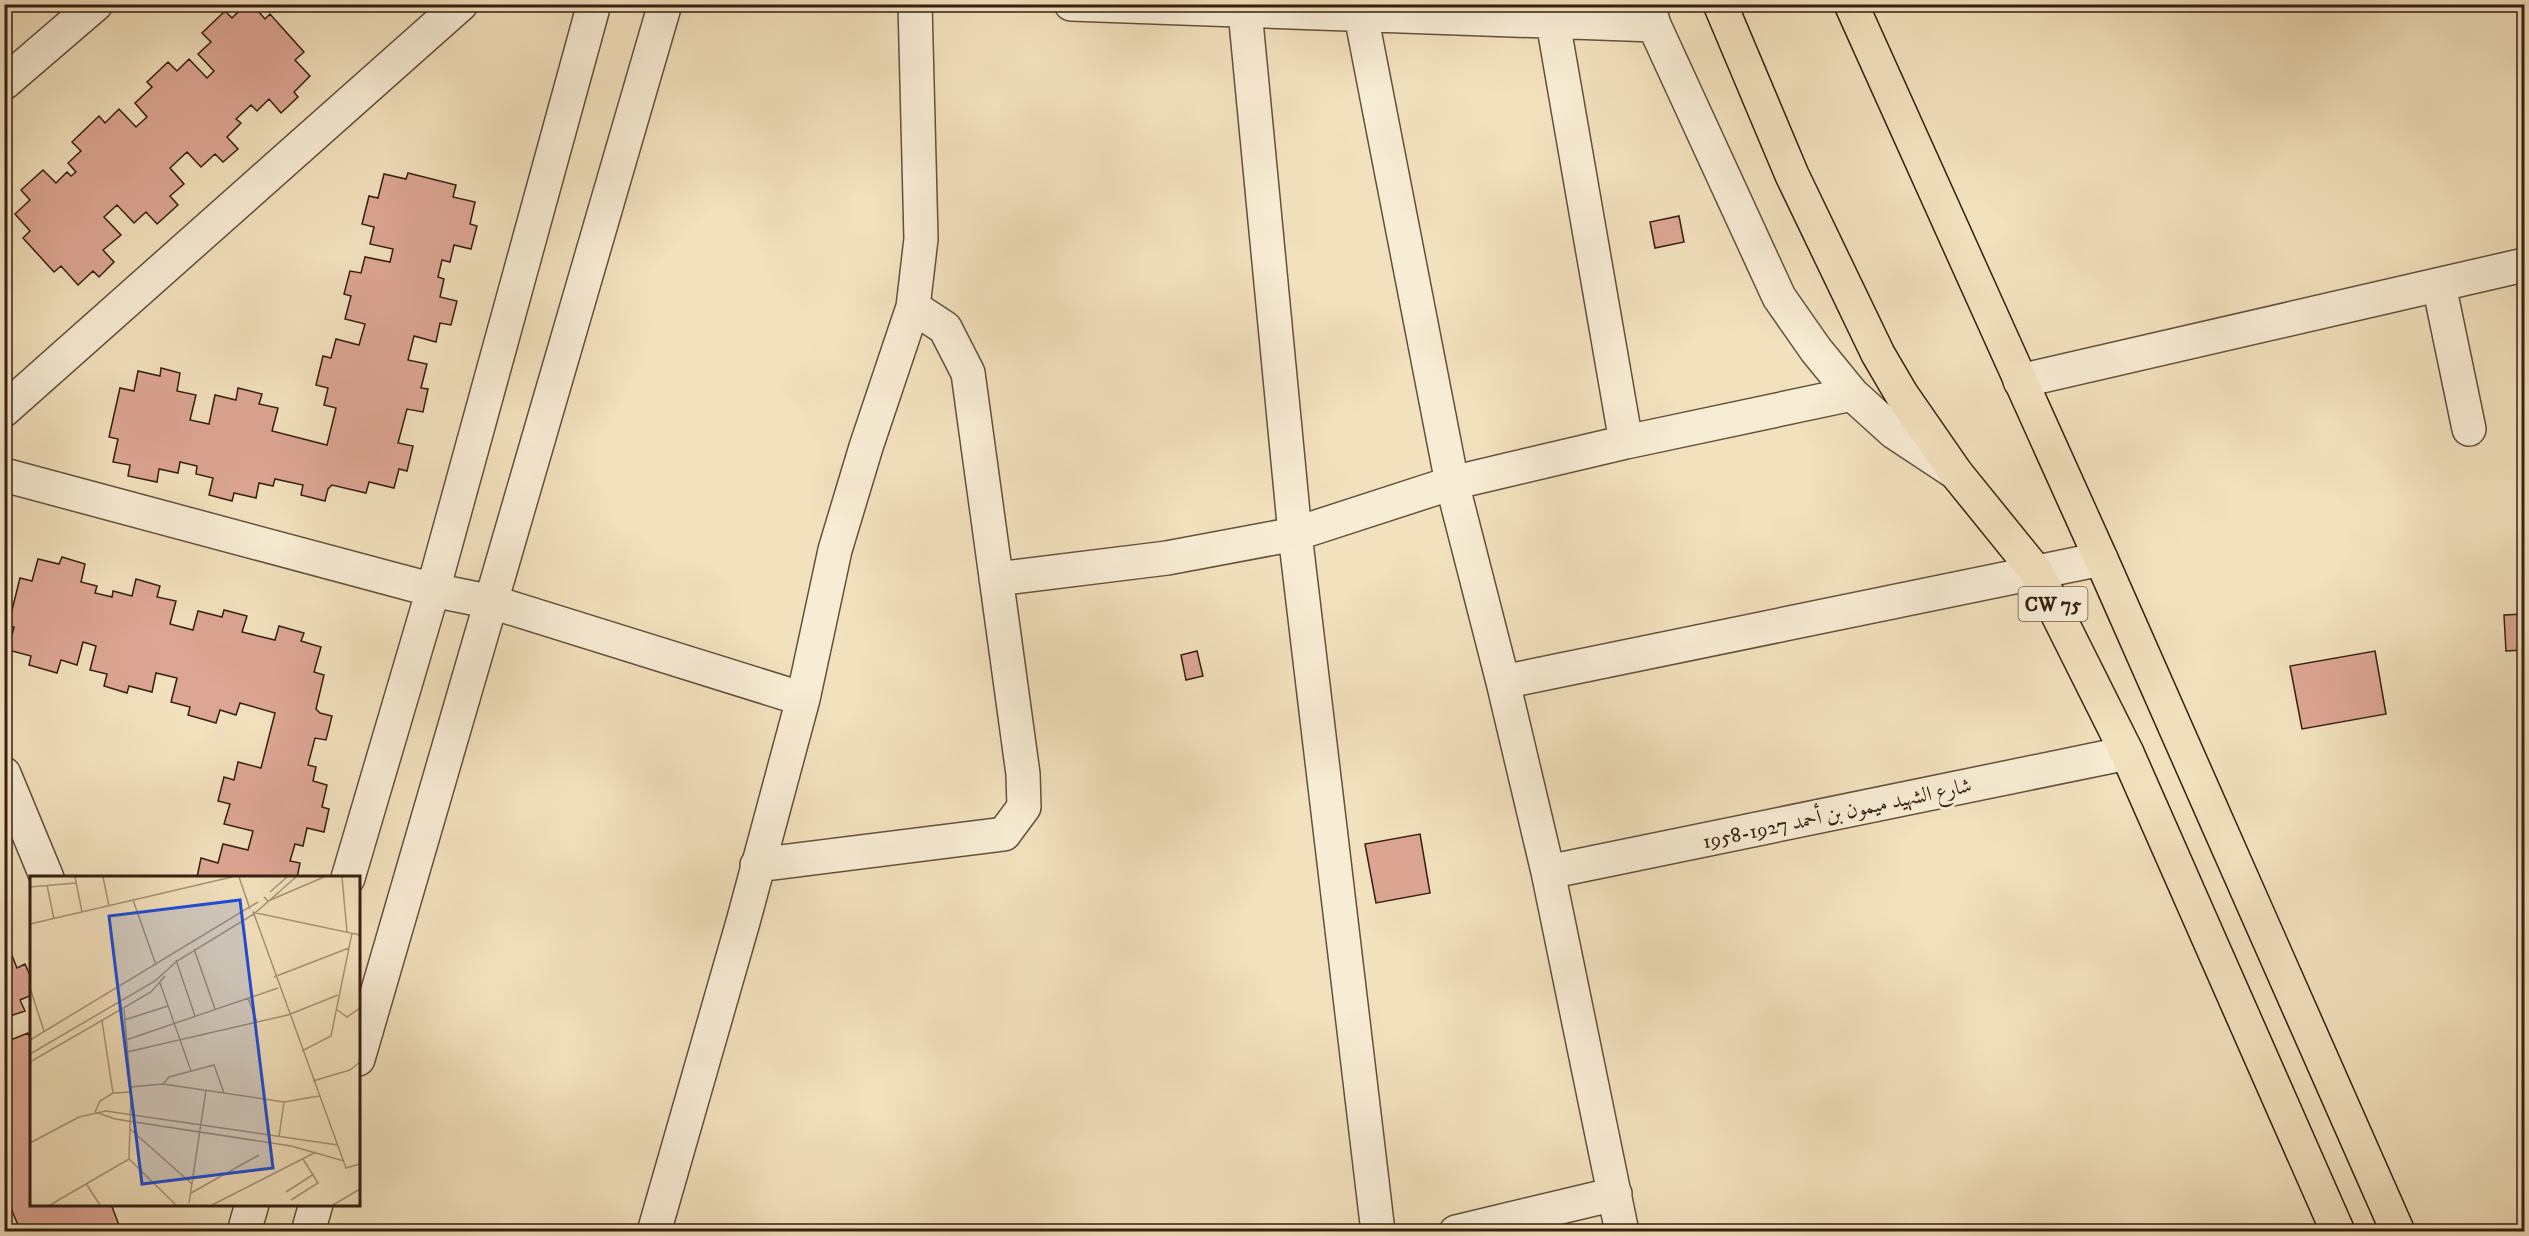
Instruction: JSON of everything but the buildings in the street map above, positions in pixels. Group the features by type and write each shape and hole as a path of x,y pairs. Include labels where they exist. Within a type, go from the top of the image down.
{"main road":[{"name":"CW 75","path":"1720,4 1792,175 1878,354 1902,394 1956,473 2037,573 2127,753 2338,1232"},
{"name":"CW 75","path":"1851,4 2101,559 2398,1232"}],"street":[{"path":"4,83 96,4"},
{"path":"4,410 461,4"},
{"path":"349,876 433,590 594,4"},
{"path":"360,1052 665,4"},
{"path":"654,1232 803,699 835,550 866,447 913,307 921,239 915,4"},
{"path":"1071,4 1553,22 1651,15 1779,297 1816,350 1852,394 1894,432 1956,473"},
{"path":"1245,11 1295,534 1378,1232"},
{"path":"1360,15 1452,483 1503,682 1548,872 1622,1232"},
{"path":"1553,22 1626,442"},
{"path":"2020,381 2524,265"},
{"path":"2439,285 2469,429"},
{"path":"757,865 1004,834 1024,807 1023,774 968,373 945,328 913,307"},
{"path":"996,579 1167,558 1295,534 1452,483 1626,442 1852,394"},
{"path":"4,475 433,590 492,602 803,699"},
{"path":"1503,682 2101,559"},
{"name":"شارع الشهيد ميمون بن أحمد 1927-1958","path":"1548,872 2127,753"},
{"path":"4,774 46,876"},
{"path":"1456,1232 1615,1194"},
{"path":"244,1232 251,1206"},
{"path":"308,1232 315,1206"}]}
